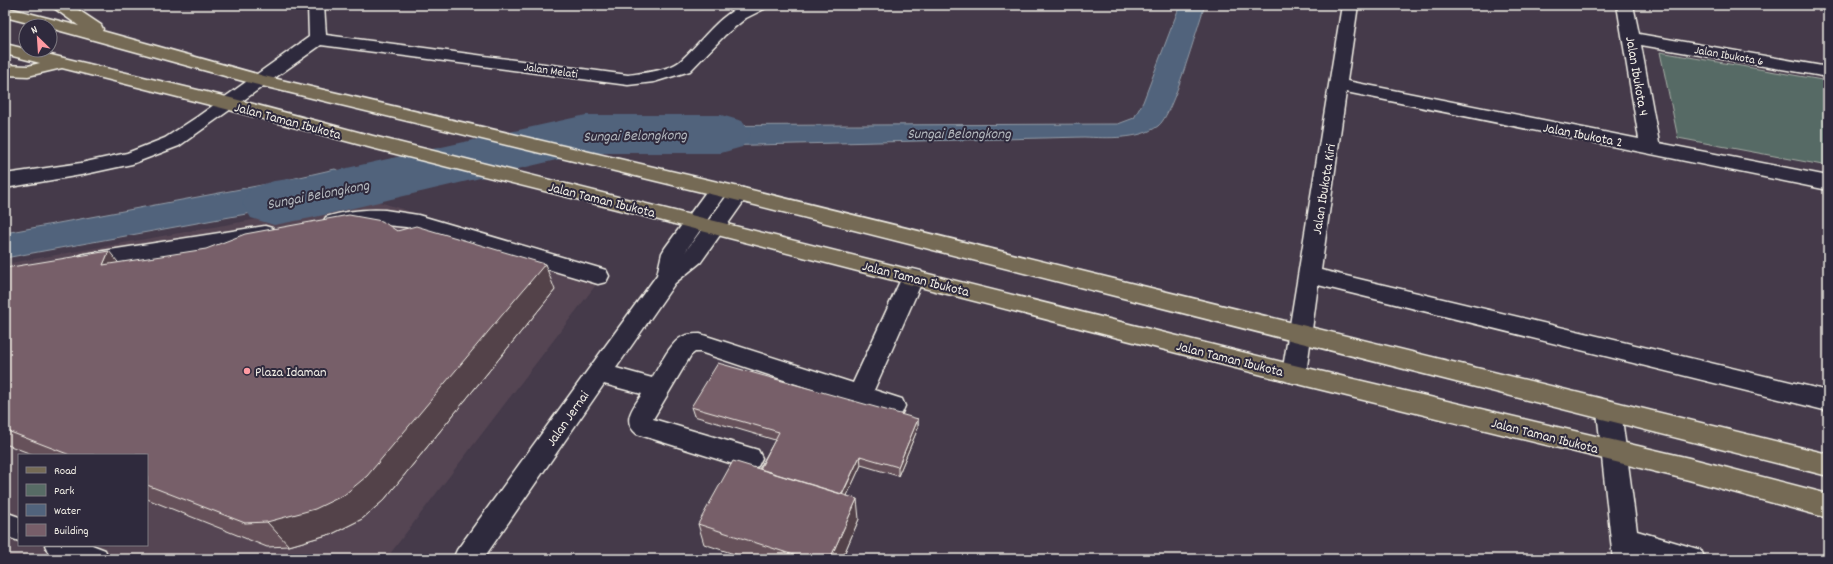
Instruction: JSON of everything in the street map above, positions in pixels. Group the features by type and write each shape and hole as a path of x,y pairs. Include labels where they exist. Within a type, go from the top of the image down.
{"main road":[{"path":"60,5 108,38"},
{"path":"5,12 108,38 260,80 738,194 1609,411 1828,464"},
{"name":"Jalan Taman Ibukota","path":"5,49 227,103 372,142 1294,374 1689,469 1828,506"},
{"path":"5,70 28,71 60,63"}],"street":[{"path":"5,181 81,169 132,158 172,142 318,39 316,5"},
{"name":"Jalan Melati","path":"318,39 628,80 654,77 684,67 719,32 740,14 760,5"},
{"name":"Jalan Ibukota Kiri","path":"1294,374 1350,5"},
{"name":"Jalan Ibukota 4","path":"1625,5 1650,147"},
{"name":"Jalan Ibukota 6","path":"1631,38 1828,72"},
{"name":"Jalan Ibukota 2","path":"1338,85 1828,183"},
{"name":"Jalan Jernai","path":"667,278 673,253 693,222 718,190"},
{"name":"Jalan Jernai","path":"467,559 667,278 693,257 738,194"},
{"path":"315,225 369,216 393,216 418,222 598,276"},
{"path":"67,265 284,230"},
{"path":"1310,275 1828,401"},
{"path":"859,396 913,277"},
{"path":"749,458 646,427 641,423 641,416 683,349 690,343 700,342 859,396 893,406"},
{"path":"599,373 658,389"},
{"path":"1609,411 1625,550 1692,559"},
{"path":"5,524 18,529"},
{"path":"62,546 87,558"}],"shaded area":[{"name":"Plaza Idaman","path":"370,199 605,273 386,559 5,559 5,264"}],"green space":[{"path":"1660,52 1828,81 1828,166 1678,138"}],"water":[{"path":"1180,5 1205,5 1171,106 1164,119 1158,126 1142,134 1112,138 1084,137 673,147 599,126 1118,124 1134,118 1143,102"},
{"path":"335,169 378,190 5,258 5,233 278,182"}],"building":[{"name":"Plaza Idaman","path":"349,215 382,221 397,231 416,226 545,264 367,476 344,495 315,509 267,522 245,523 148,485 148,454 67,454 5,430 5,268 109,251 103,265 206,249 245,234"},
{"path":"718,363 918,419 898,467 860,456 842,494 760,469 779,432 691,407"},
{"path":"733,461 857,499 830,559 806,559 698,524"}],"waterway":[{"name":"Sungai Belongkong","path":"274,203 311,197 586,134 721,134"}],"place":[{"name":"Plaza Idaman","path":"247,371"}]}
